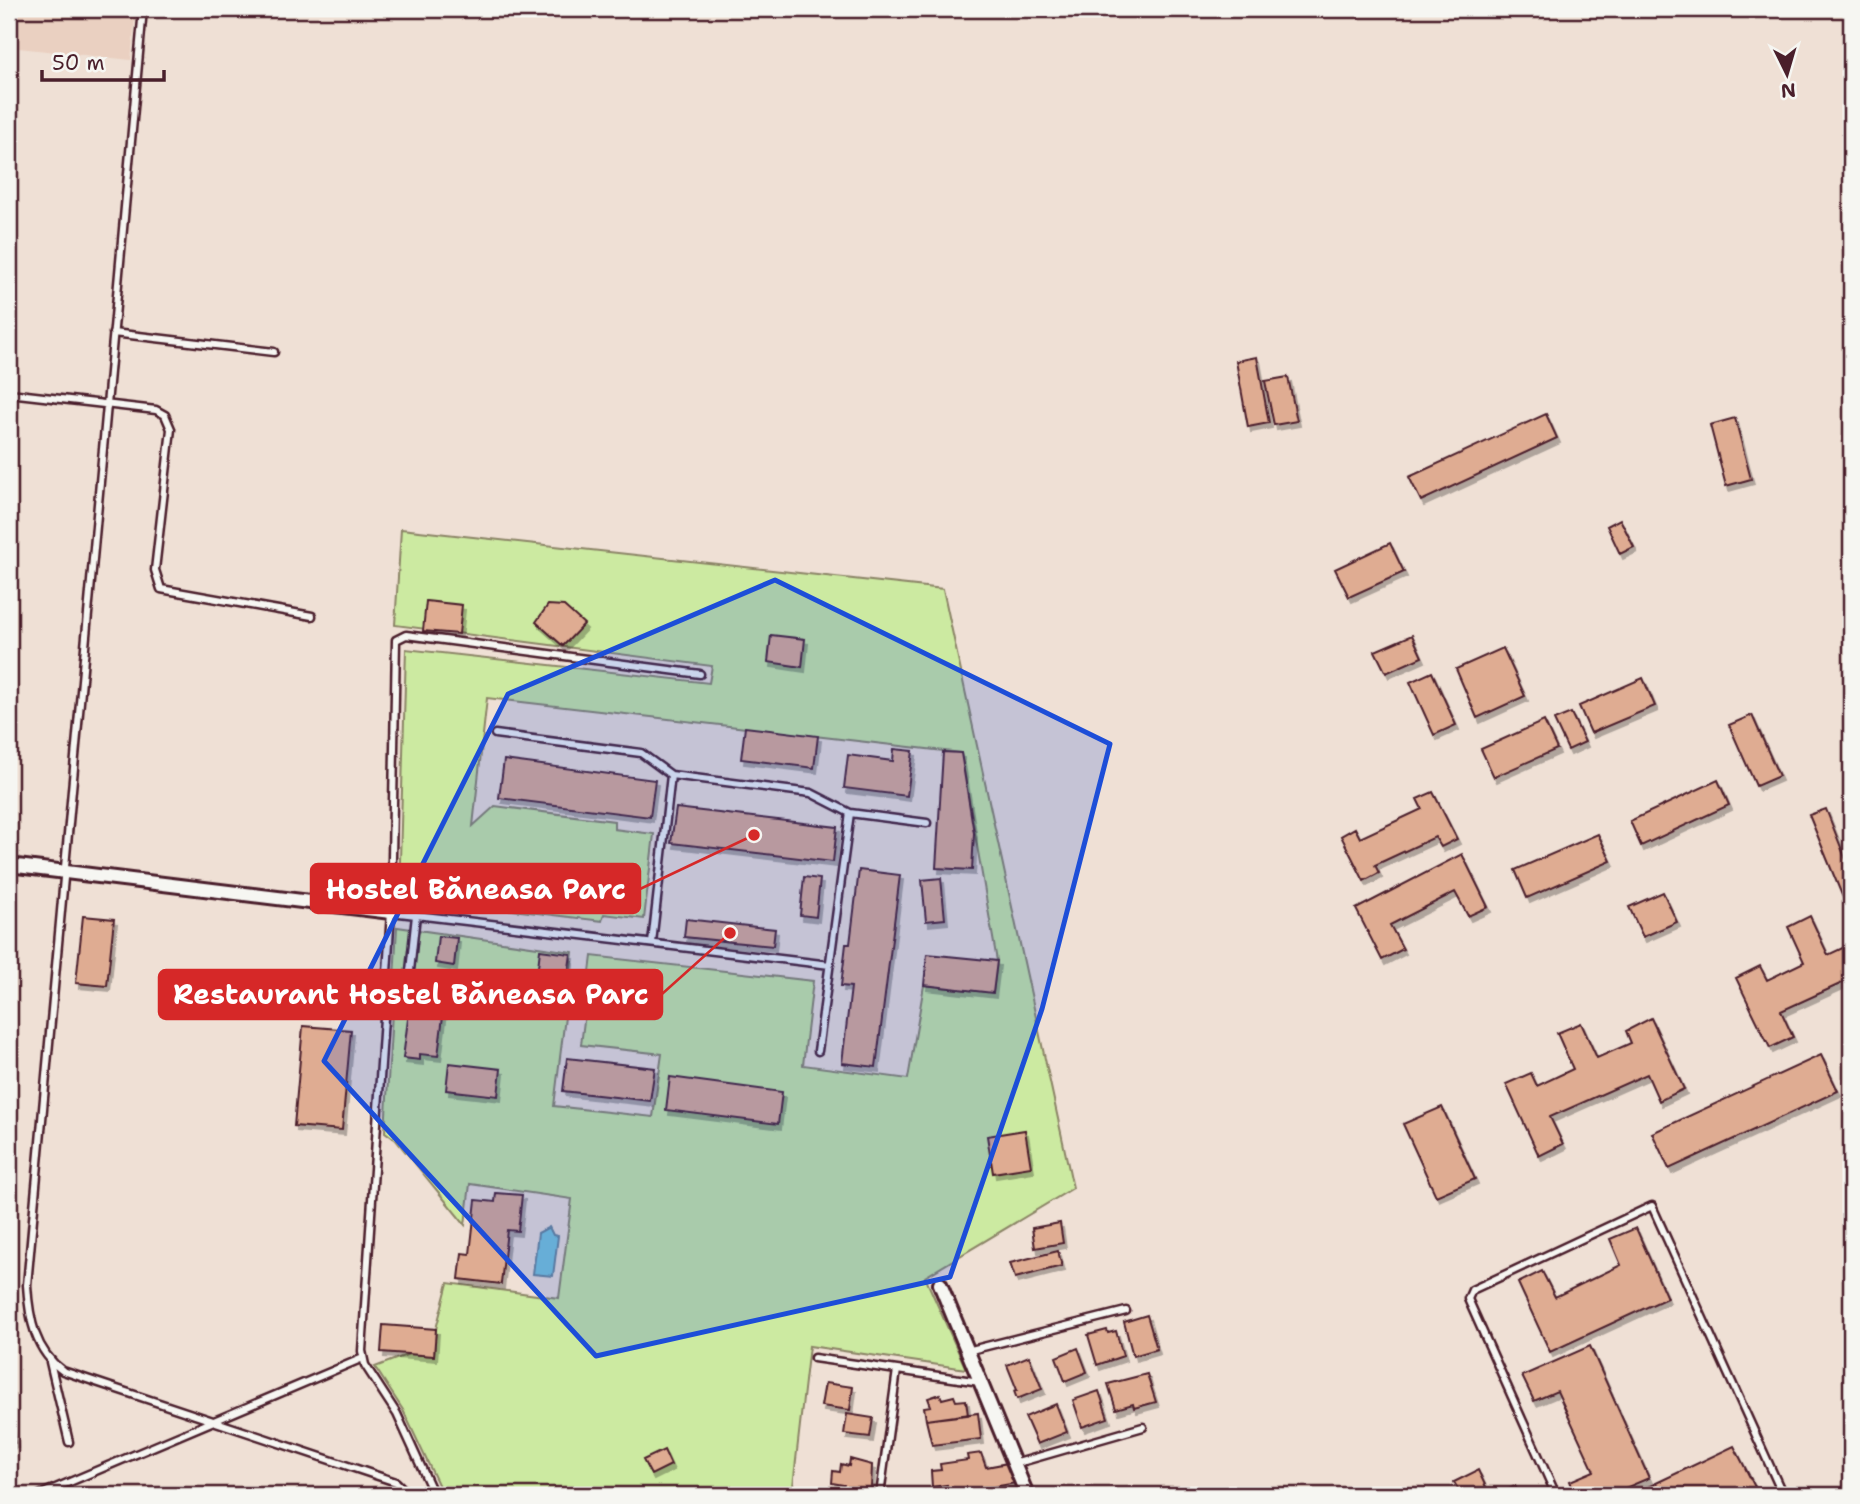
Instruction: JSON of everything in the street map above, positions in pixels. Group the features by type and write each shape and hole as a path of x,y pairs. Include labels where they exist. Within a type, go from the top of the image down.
{"street":[{"path":"9,865 391,912"},
{"path":"940,1284 1027,1495"}],"lane":[{"path":"69,1442 50,1362 40,1345 31,1320 27,1285 143,9"},
{"path":"113,332 274,352"},
{"path":"9,393 156,411 170,420 155,570 161,589 312,616"},
{"path":"434,1495 397,1414 363,1358 391,912 396,644 399,637 407,635 700,674"},
{"path":"495,734 641,753 671,775 811,793 850,813 927,823"},
{"path":"652,943 671,775"},
{"path":"818,1051 850,813"},
{"path":"391,912 830,965"},
{"path":"410,971 416,915"},
{"path":"1556,1495 1468,1299 1472,1290 1651,1206 1783,1495"},
{"path":"967,1351 1126,1311"},
{"path":"39,1495 363,1358"},
{"path":"814,1358 980,1382"},
{"path":"50,1362 64,1371 396,1482 409,1495"},
{"path":"880,1495 897,1370"},
{"path":"1014,1464 1143,1427"}],"highlighted area":[{"path":"775,580 1110,744 1042,1009 950,1277 596,1356 324,1061 508,694"}],"shaded area":[{"path":"9,9 136,9 131,60 9,47"}],"green space":[{"path":"401,529 943,589 1073,1188 925,1277 966,1369 809,1346 792,1495 443,1495 403,1410 375,1367 409,1354 434,1356 436,1329 448,1283 559,1298 572,1199 470,1184 465,1225 396,1140 385,1132 397,927 573,952 554,1106 653,1117 662,1054 581,1045 592,956 813,981 803,1065 908,1079 924,985 993,993 997,961 961,753 487,698 473,826 495,806 614,821 614,829 654,834 644,919 604,914 602,921 399,896 406,649 709,683 712,666 395,625"}],"water":[{"path":"549,1227 553,1235 558,1236 553,1276 533,1274 538,1233"}],"building":[{"path":"1257,357 1269,423 1248,427 1236,361"},
{"path":"1288,377 1297,421 1274,425 1265,381"},
{"path":"1546,414 1557,438 1421,501 1409,477"},
{"path":"1735,418 1751,479 1726,486 1710,425"},
{"path":"1620,519 1634,547 1620,554 1607,526"},
{"path":"1390,543 1404,572 1349,597 1335,569"},
{"path":"426,601 462,605 459,634 423,631"},
{"path":"548,605 564,606 584,624 563,646 536,622"},
{"path":"771,635 805,639 802,667 768,662"},
{"path":"1412,635 1422,657 1386,673 1375,651"},
{"path":"1503,648 1525,696 1477,718 1456,669"},
{"path":"1432,672 1456,725 1434,735 1410,682"},
{"path":"1643,678 1655,706 1591,733 1579,706"},
{"path":"1571,713 1585,742 1568,750 1554,720"},
{"path":"1752,715 1779,776 1756,786 1729,725"},
{"path":"1544,721 1557,749 1494,777 1481,749"},
{"path":"745,727 818,736 814,768 741,759"},
{"path":"894,749 913,751 907,796 844,788 848,755 893,761"},
{"path":"943,752 961,753 974,833 972,870 936,868"},
{"path":"504,760 655,780 650,817 499,798"},
{"path":"1718,780 1729,805 1641,846 1630,821"},
{"path":"1433,792 1457,839 1441,847 1435,837 1375,865 1379,873 1364,881 1341,836 1355,828 1360,838 1422,809 1417,799"},
{"path":"676,808 837,827 833,862 671,843"},
{"path":"1826,809 1851,873 1851,903 1846,905 1809,815"},
{"path":"1598,834 1611,861 1527,898 1515,870"},
{"path":"1462,854 1488,907 1468,916 1455,892 1390,925 1403,949 1382,960 1356,909"},
{"path":"859,870 900,875 876,1067 842,1063 851,987 841,986 846,944 850,944"},
{"path":"804,877 820,879 816,917 800,915"},
{"path":"941,878 945,919 926,921 922,880"},
{"path":"1663,892 1677,922 1643,937 1629,907"},
{"path":"83,916 114,919 107,986 76,983"},
{"path":"1810,916 1828,955 1851,944 1851,979 1781,1011 1793,1037 1770,1048 1736,978 1760,966 1767,980 1804,962 1788,927"},
{"path":"686,919 775,929 773,946 684,937"},
{"path":"438,936 457,938 454,966 435,963"},
{"path":"540,950 571,954 565,997 535,993"},
{"path":"927,954 997,961 993,993 924,985"},
{"path":"412,988 446,992 438,1056 420,1054 420,1060 403,1058"},
{"path":"1651,1018 1684,1089 1659,1101 1647,1074 1550,1117 1563,1144 1539,1156 1506,1084 1531,1073 1537,1086 1573,1069 1557,1033 1581,1023 1597,1058 1631,1043 1626,1031"},
{"path":"303,1026 351,1030 342,1130 294,1126"},
{"path":"1821,1055 1838,1091 1669,1169 1652,1133"},
{"path":"567,1058 655,1068 650,1101 563,1091"},
{"path":"449,1063 501,1069 498,1096 446,1090"},
{"path":"670,1077 782,1092 778,1124 666,1110"},
{"path":"1442,1107 1475,1179 1436,1196 1403,1124"},
{"path":"1025,1130 1031,1167 993,1173 987,1136"},
{"path":"496,1193 522,1195 518,1231 507,1230 501,1284 459,1279 462,1253 470,1254 476,1200 495,1202"},
{"path":"1060,1223 1063,1243 1035,1248 1032,1228"},
{"path":"1636,1228 1667,1298 1550,1352 1518,1283 1542,1271 1555,1297 1621,1265 1610,1239"},
{"path":"1058,1251 1062,1266 1015,1278 1010,1263"},
{"path":"1147,1315 1157,1349 1133,1356 1124,1322"},
{"path":"383,1325 436,1329 434,1356 381,1352"},
{"path":"1107,1330 1108,1333 1116,1331 1123,1356 1097,1365 1088,1335"},
{"path":"1590,1346 1649,1478 1609,1495 1576,1495 1570,1481 1594,1471 1557,1391 1534,1401 1522,1376"},
{"path":"1078,1348 1087,1372 1065,1381 1056,1357"},
{"path":"1029,1356 1042,1389 1017,1399 1014,1391 1017,1390 1007,1365"},
{"path":"1147,1374 1156,1402 1134,1408 1133,1404 1116,1409 1108,1384"},
{"path":"825,1383 853,1387 850,1410 821,1406"},
{"path":"1099,1391 1108,1418 1082,1427 1073,1400"},
{"path":"940,1394 942,1399 954,1396 956,1401 966,1400 968,1415 926,1420 924,1407 931,1406 928,1398"},
{"path":"1056,1404 1067,1432 1037,1444 1025,1417"},
{"path":"978,1413 981,1439 932,1445 926,1420"},
{"path":"847,1414 873,1418 870,1437 844,1434"},
{"path":"11,1420 15,1443 9,1444 9,1421"},
{"path":"1734,1446 1759,1495 1631,1495"},
{"path":"664,1450 671,1465 651,1475 643,1460"},
{"path":"981,1453 986,1467 1008,1463 1016,1483 948,1495 947,1485 932,1487 931,1471 941,1470 940,1464 968,1460 967,1455"},
{"path":"850,1459 872,1465 871,1489 858,1488 857,1495 843,1494 844,1485 832,1483 833,1471 840,1472 841,1464 849,1466"},
{"path":"1478,1470 1486,1487 1470,1495 1461,1495 1454,1482"},
{"path":"1515,1486 1520,1495 1497,1495"}],"place":[{"name":"Hostel Băneasa Parc","path":"754,835"},
{"name":"Restaurant Hostel Băneasa Parc","path":"730,933"}]}
